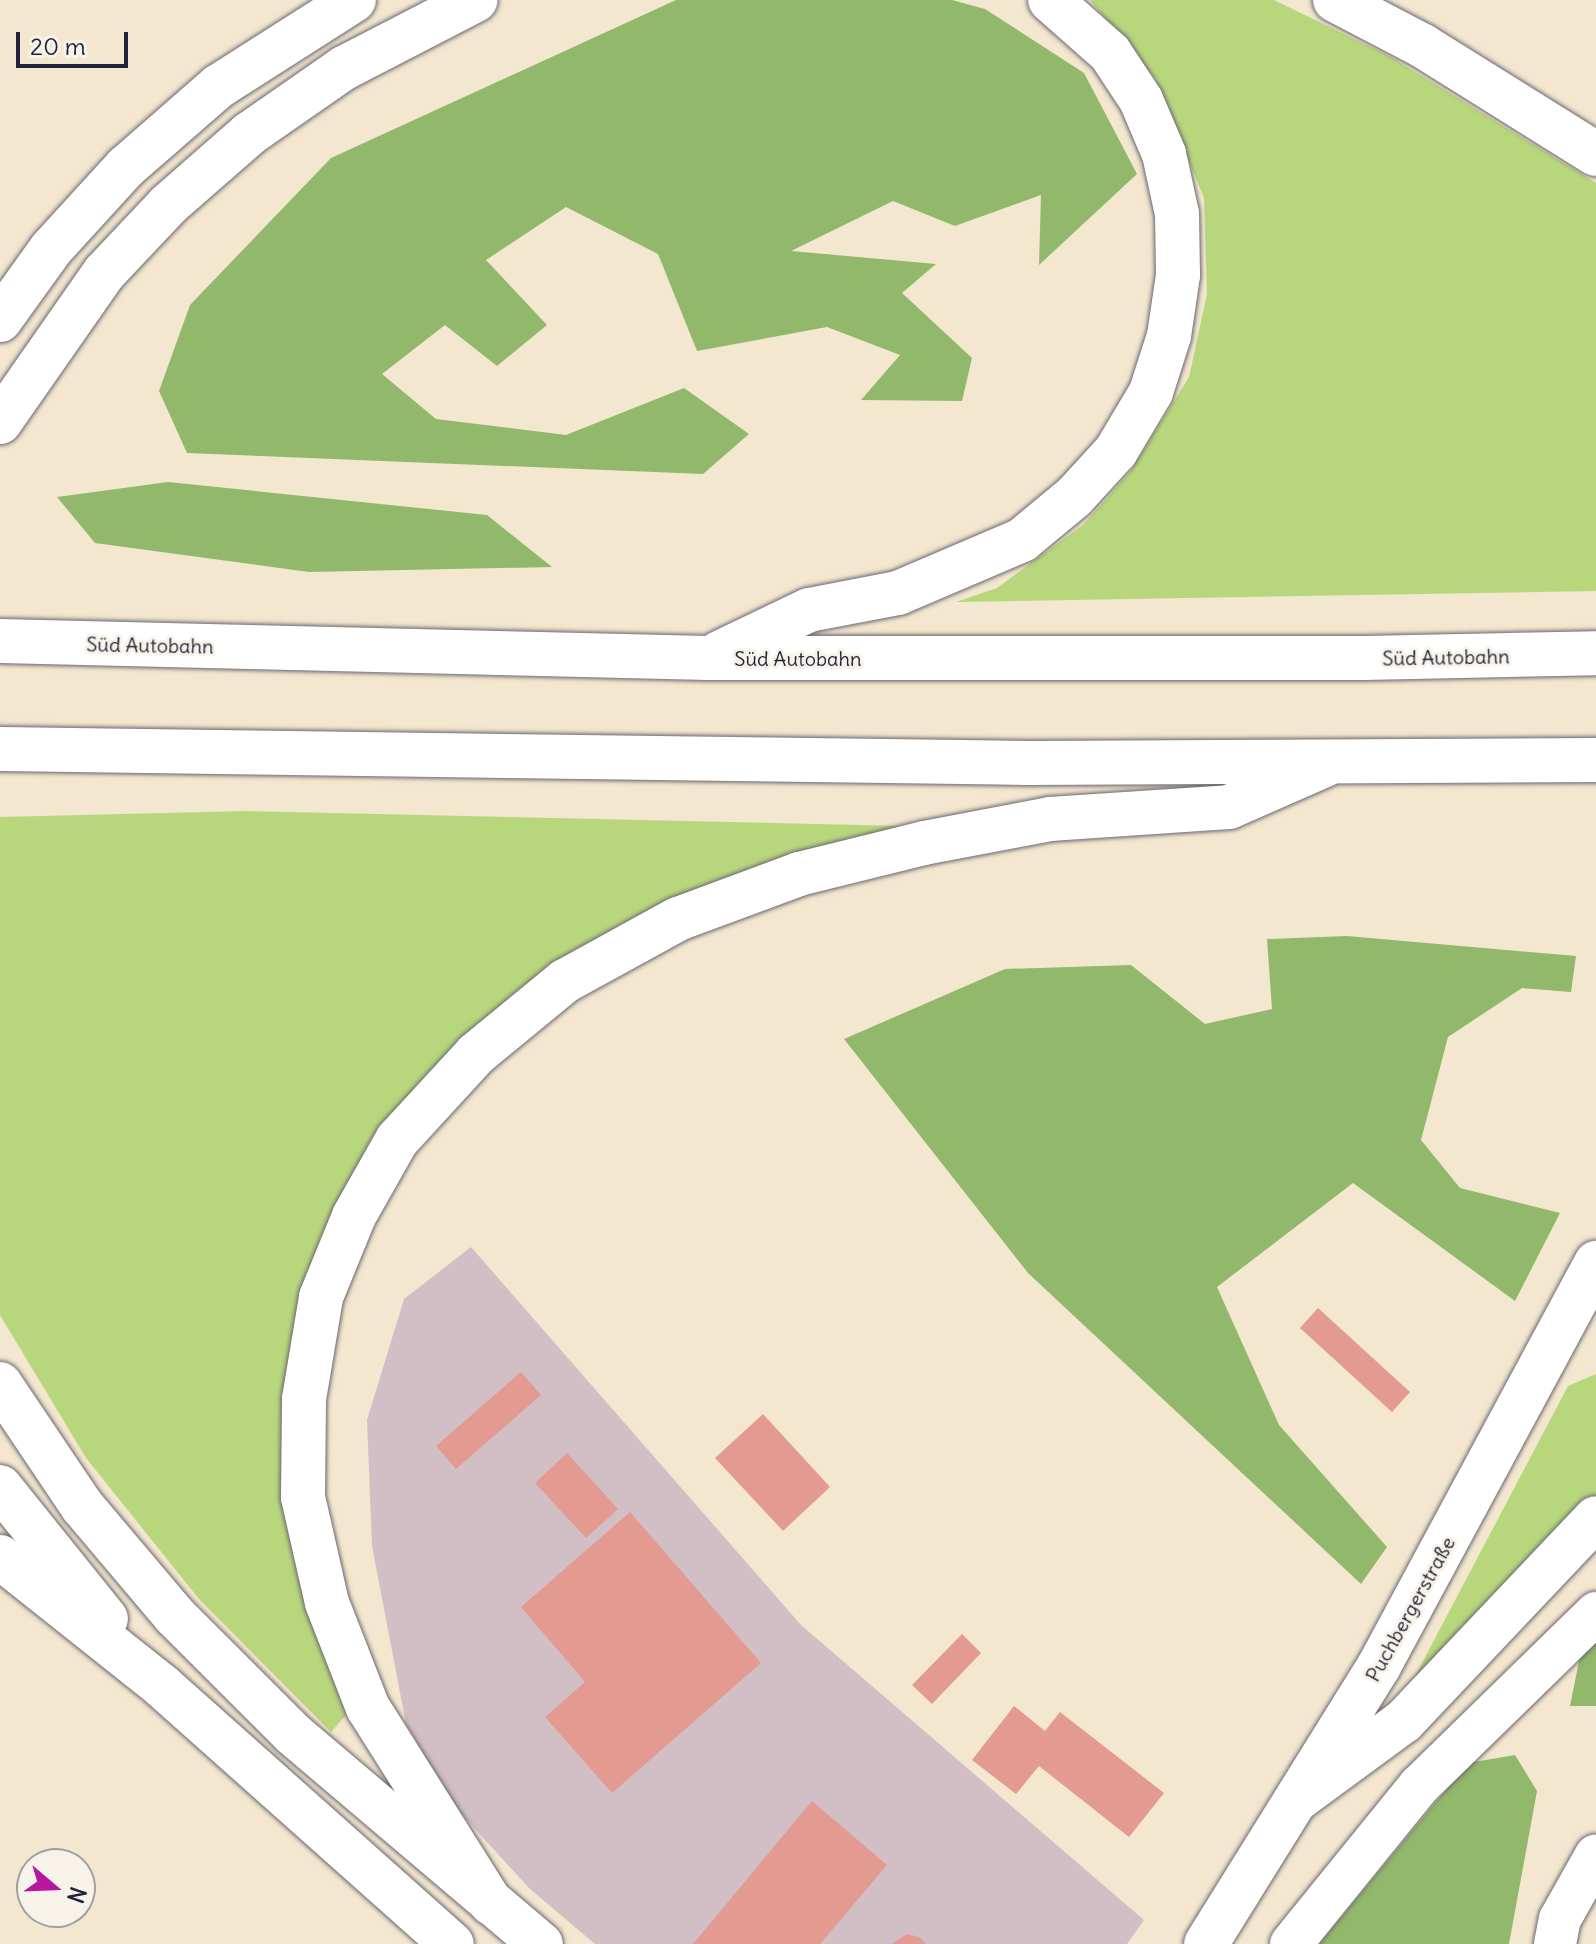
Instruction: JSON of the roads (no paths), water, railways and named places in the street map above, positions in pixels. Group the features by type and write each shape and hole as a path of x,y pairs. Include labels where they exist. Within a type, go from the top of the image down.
{"main road":[{"path":"0,320 51,249 126,167 219,86 354,0"},
{"path":"0,422 104,273 168,205 249,134 344,68 476,0"},
{"path":"708,658 809,610 898,593 1022,540 1074,497 1116,451 1151,392 1169,336 1178,275 1177,214 1164,154 1141,100 1110,53 1050,0"},
{"path":"1335,0 1423,46 1596,154"},
{"name":"Süd Autobahn","path":"0,641 708,658 1364,658 1596,653"},
{"path":"0,749 1325,765 1596,760"},
{"path":"491,1903 368,1708 327,1603 303,1497 304,1399 321,1297 354,1216 397,1140 476,1054 565,981 678,919 799,874 924,843 1050,819 1229,807 1325,765"},
{"name":"Puchbergerstraße","path":"1206,1944 1387,1652 1596,1263"},
{"path":"0,1384 82,1506 174,1615 293,1734 541,1944"},
{"path":"0,1487 162,1686"},
{"path":"1299,1798 1404,1721 1596,1518"},
{"path":"0,1557 162,1686 452,1944"}],"street":[{"path":"1291,1944 1419,1786 1596,1613"},
{"path":"1555,1944 1560,1919 1596,1855"}]}
